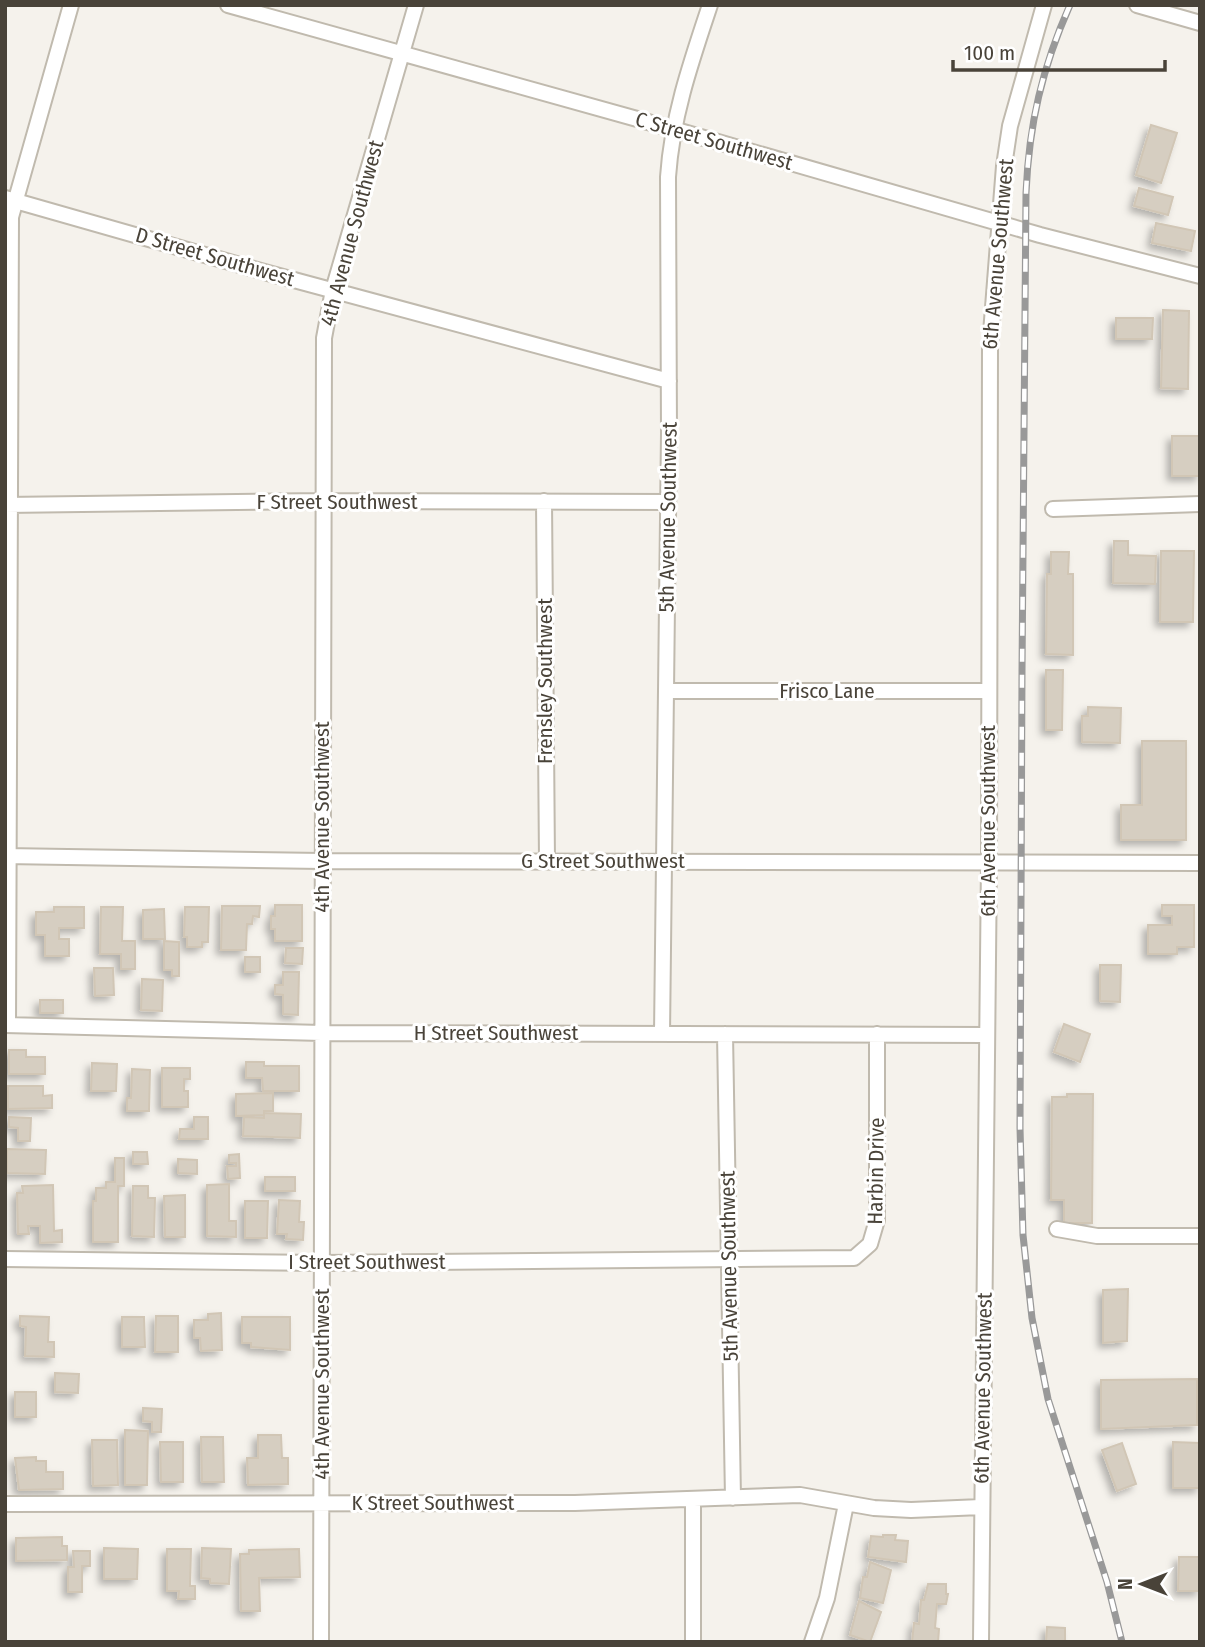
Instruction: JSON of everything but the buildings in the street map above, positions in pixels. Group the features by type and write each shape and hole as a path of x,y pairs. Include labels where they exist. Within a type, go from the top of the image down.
{"street":[{"path":"7,1025 10,199 71,5"},
{"name":"C Street Southwest","path":"228,5 1000,223 1200,276"},
{"name":"4th Avenue Southwest","path":"321,1642 324,338 333,290 416,5"},
{"name":"5th Avenue Southwest","path":"662,1034 669,381 668,177 673,129 683,87 710,5"},
{"name":"6th Avenue Southwest","path":"981,1642 989,862 990,346 1004,166 1010,126 1044,5"},
{"path":"1137,5 1200,23"},
{"name":"D Street Southwest","path":"10,199 669,381"},
{"name":"F Street Southwest","path":"8,505 323,501 668,502"},
{"name":"Frensley Southwest","path":"544,501 547,861"},
{"path":"1053,509 1200,504"},
{"name":"Frisco Lane","path":"666,691 989,691"},
{"name":"G Street Southwest","path":"7,856 322,861 1200,863"},
{"name":"H Street Southwest","path":"7,1025 322,1033 986,1035"},
{"name":"5th Avenue Southwest","path":"725,1034 733,1498"},
{"name":"Harbin Drive","path":"729,1261 854,1258 863,1253 870,1244 877,1220 877,1034"},
{"path":"1058,1229 1097,1236 1200,1236"},
{"name":"I Street Southwest","path":"5,1259 322,1263 729,1261"},
{"path":"733,1498 800,1495 846,1504 911,1510 981,1507"},
{"name":"K Street Southwest","path":"5,1504 575,1503 733,1498"},
{"path":"693,1499 693,1642"},
{"path":"812,1642 827,1598 846,1504"}],"railway":[{"path":"1070,5 1052,51 1039,97 1030,143 1026,193 1020,1128 1023,1235 1032,1318 1048,1399 1107,1582 1122,1642"}]}
